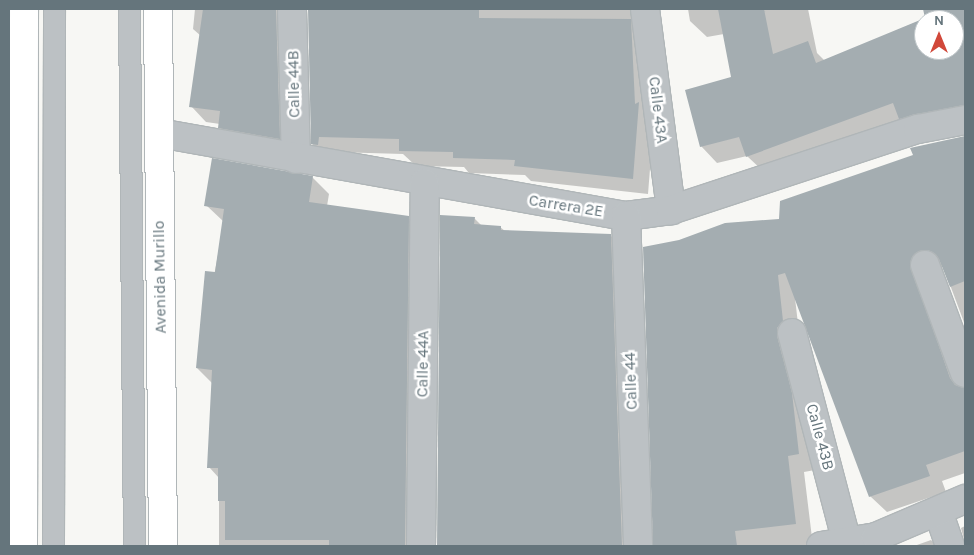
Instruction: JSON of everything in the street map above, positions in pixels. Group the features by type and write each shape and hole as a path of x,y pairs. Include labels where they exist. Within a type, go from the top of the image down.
{"main road":[{"path":"23,546 24,9"},
{"name":"Avenida Murillo","path":"158,9 163,546"}],"street":[{"name":"Calle 44B","path":"292,9 296,159"},
{"name":"Calle 43A","path":"645,9 671,210"},
{"name":"Carrera 2E","path":"159,133 425,183 626,216 671,210 918,130 965,120"},
{"name":"Calle 44A","path":"421,546 425,183"},
{"name":"Calle 44","path":"626,216 638,546"},
{"path":"925,265 965,373"},
{"name":"Calle 43B","path":"792,333 847,542"},
{"path":"821,546 876,537 965,499"},
{"path":"938,511 950,546"}],"lane":[{"path":"54,9 54,546"},
{"path":"129,9 134,546"}],"building":[{"path":"203,9 276,9 280,139 218,128 220,111 189,107"},
{"path":"308,9 479,9 479,18 631,19 635,104 639,102 633,179 514,166 515,160 453,158 453,152 399,151 399,139 319,137 318,145 311,144"},
{"path":"718,9 764,9 773,54 808,41 816,63 914,23 914,60 964,60 964,10 923,9 965,9 965,105 899,119 893,103 746,157 739,137 700,147 685,90 731,77"},
{"path":"965,136 965,281 950,287 939,259 928,250 919,251 910,263 950,378 955,385 965,388 965,451 926,465 930,476 869,497 785,273 778,275 783,321 777,328 777,336 792,393 799,454 788,456 796,524 735,531 737,546 653,546 643,247 679,240 725,223 779,219 780,201 913,155 910,148"},
{"path":"212,158 313,176 309,202 409,216 405,546 329,546 329,540 225,540 225,501 218,501 218,468 207,468 212,370 196,368 205,271 215,272 224,209 204,206"},
{"path":"440,215 475,217 474,224 501,226 501,230 611,234 622,546 437,546"}]}
